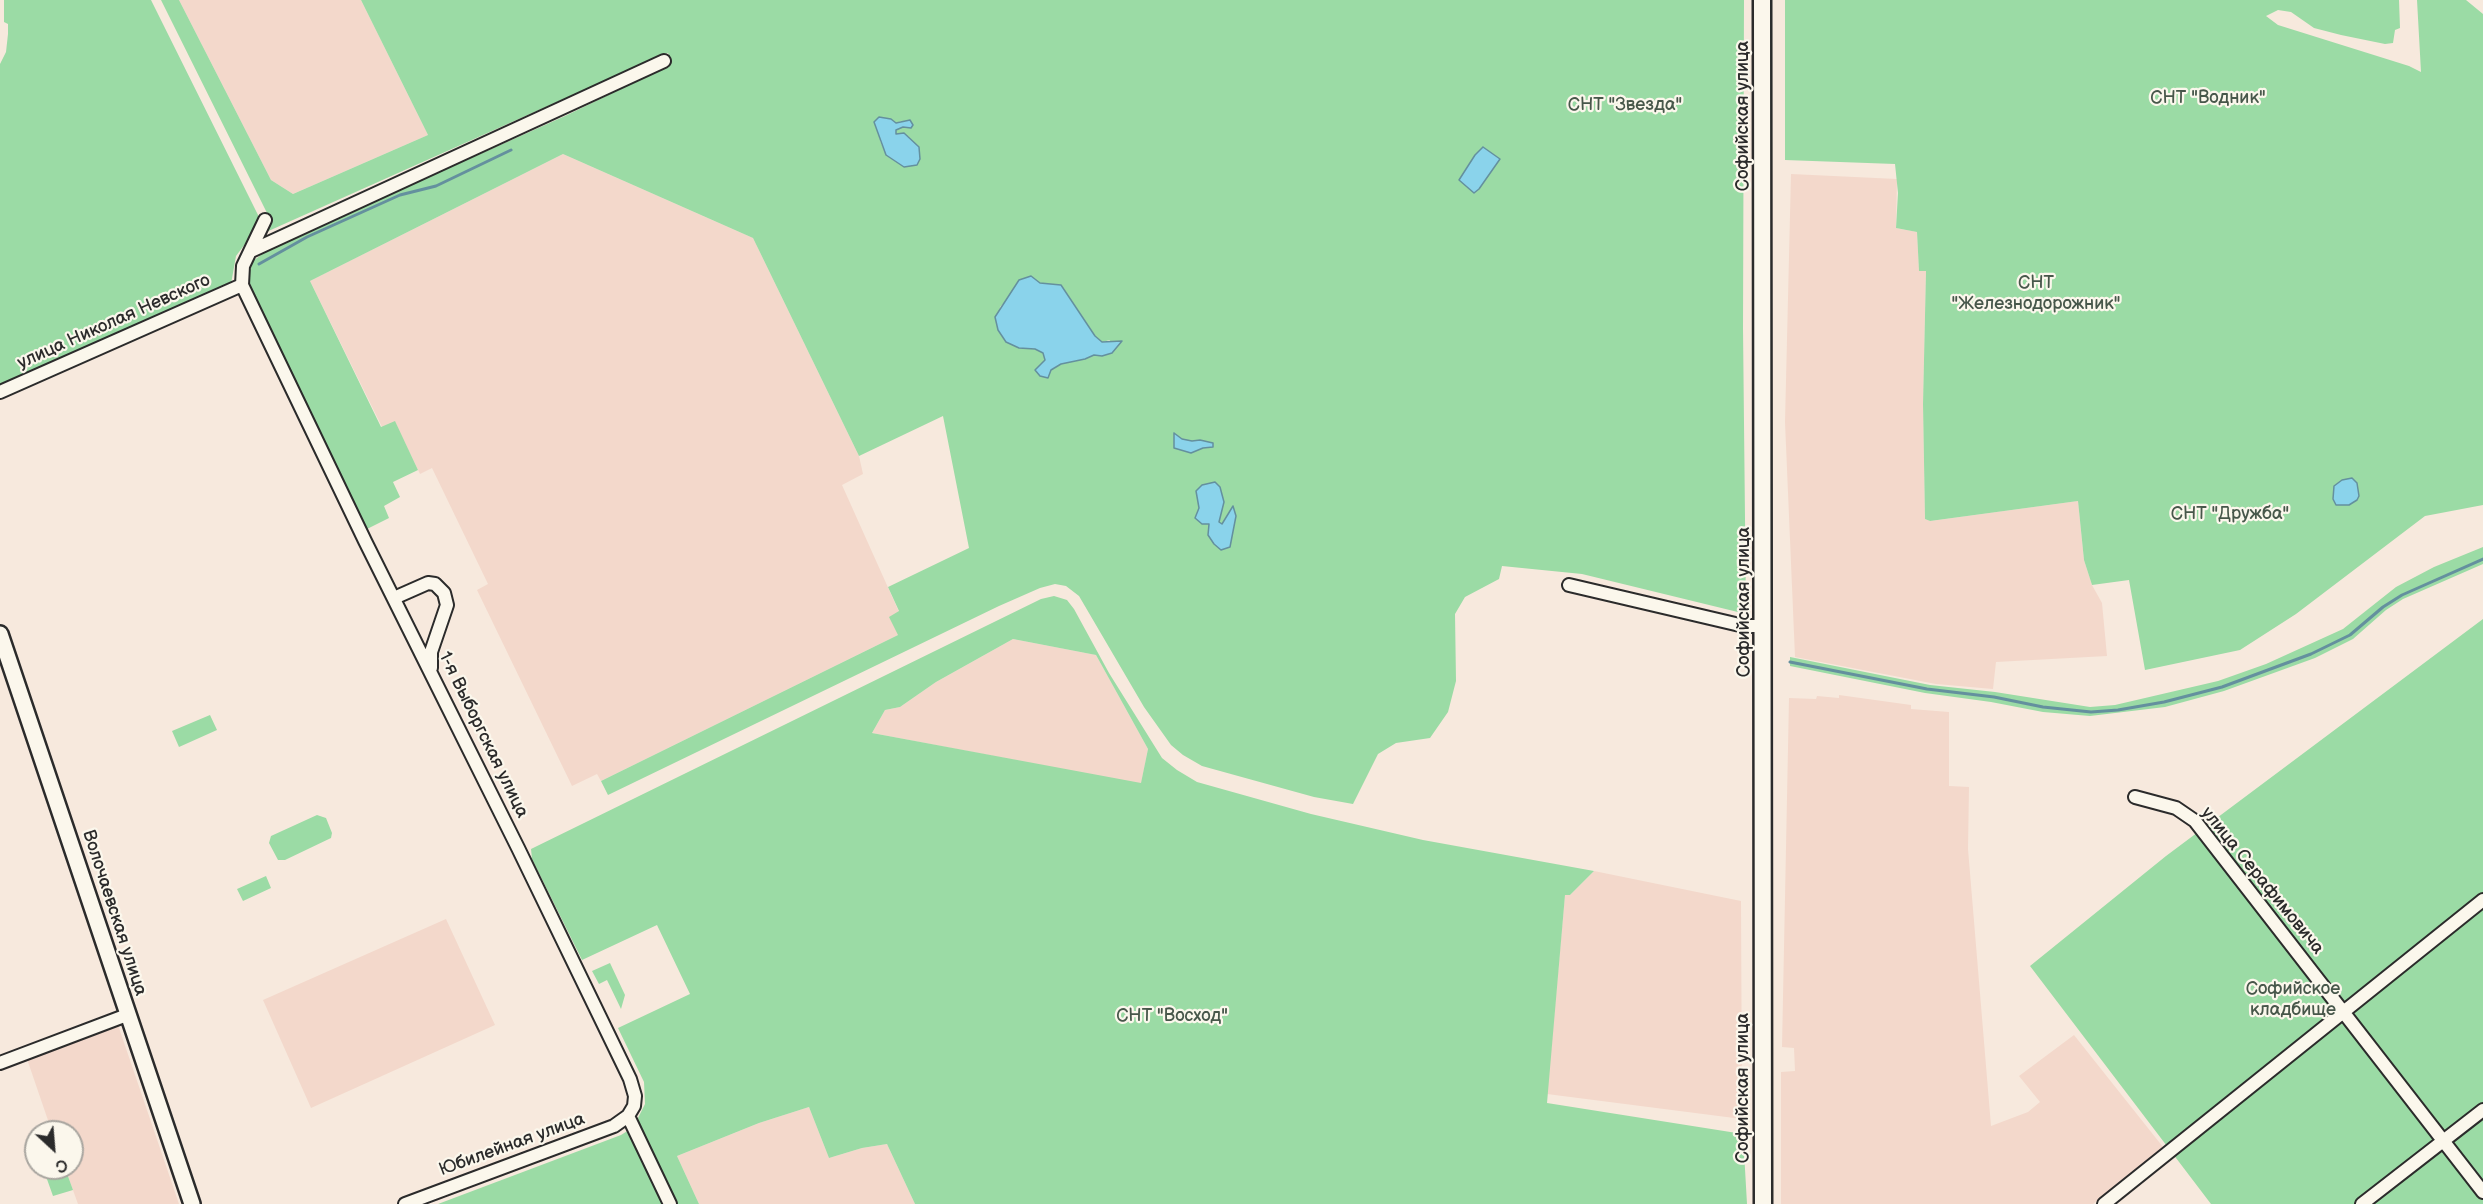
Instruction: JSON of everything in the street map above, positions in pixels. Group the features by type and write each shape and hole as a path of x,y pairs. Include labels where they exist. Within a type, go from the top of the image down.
{"main road":[{"name":"Софийская улица","path":"1762,0 1763,1204"}],"street":[{"path":"251,251 664,61"},
{"path":"242,285 241,272 265,220"},
{"name":"улица Николая Невского","path":"0,393 242,285"},
{"name":"1-я Выборгская улица","path":"242,285 630,1079 635,1096 634,1106 628,1116"},
{"path":"394,598 428,584 435,584 444,593 447,605 431,652 434,674"},
{"path":"1569,585 1744,626 1764,626"},
{"name":"Волочаевская улица","path":"0,634 192,1204"},
{"name":"улица Серафимовича","path":"2135,797 2176,808 2195,820 2483,1192"},
{"path":"2104,1204 2345,1013 2483,900"},
{"path":"0,1063 128,1015"},
{"path":"2362,1204 2483,1110"},
{"path":"628,1116 670,1204"},
{"name":"Юбилейная улица","path":"405,1204 614,1126 628,1116"}],"shaded area":[{"path":"179,0 361,0 428,135 293,194 271,180"},
{"path":"563,154 753,238 859,456 863,474 842,485 899,612 898,635 601,781 597,774 572,786 477,590 488,584 432,468 420,474 395,422 382,427 310,281"},
{"path":"1791,174 1897,179 1896,228 1917,232 1919,270 1926,271 1923,404 1925,519 1930,521 2078,501 2084,560 2092,585 2102,603 2107,656 1996,662 1993,689 1936,684 1795,657 1785,422"},
{"path":"1013,639 1096,655 1148,749 1141,784 872,733 885,710 900,707 936,682"},
{"path":"1839,695 1911,705 1911,709 1949,712 1949,786 1969,787 1968,849 1991,1126 2028,1112 2040,1102 2019,1076 2074,1035 2163,1147 2093,1204 1781,1204 1781,1072 1795,1071 1794,1048 1782,1047 1789,698 1816,699 1817,696 1839,698"},
{"path":"1594,871 1741,901 1742,1119 1547,1094 1565,894 1570,895"},
{"path":"446,919 495,1025 311,1108 263,1000"},
{"path":"117,1022 179,1204 78,1204 69,1180 84,1180 84,1120 48,1120 26,1056"},
{"path":"809,1107 829,1158 862,1148 887,1144 915,1204 699,1204 677,1156 759,1123"}],"green space":[{"path":"4,0 151,0 260,219 257,228 236,256 231,284 0,389 0,64 6,52 8,34 8,24 4,22"},
{"name":"СНТ \"Звезда\"","path":"161,0 179,0 271,180 293,194 428,135 361,0 1744,0 1743,328 1746,614 1582,574 1502,566 1499,579 1465,597 1455,614 1456,681 1448,712 1430,738 1396,743 1378,754 1353,804 1314,797 1202,766 1183,755 1171,745 1144,707 1079,596 1066,586 1055,584 999,606 608,795 601,781 898,635 889,617 899,611 888,587 969,548 943,416 859,456 753,238 563,154 310,281 381,427 395,421 418,470 393,482 400,497 384,506 389,518 365,530 254,297 247,280 253,261 270,248 565,116 664,68 671,60 668,53 655,58 264,233 269,217","holes":["879,117 891,119 896,123 902,121 896,130 896,135 908,136 913,143 896,162 886,154 881,143 875,122","1040,283 1061,285 1095,336 1102,342 1110,340 1102,356 1094,355 1061,364 1051,370 1043,364 1046,360 1043,353 1035,349 1019,348 1006,342 998,330 1000,307 1009,298"]},
{"path":"1785,0 2399,0 2400,28 2395,30 2393,43 2385,44 2314,28 2291,12 2278,10 2266,16 2278,25 2409,66 2421,72 2417,0 2466,0 2483,14 2483,505 2425,516 2296,614 2240,650 2145,670 2129,580 2092,585 2084,560 2078,501 1930,521 1925,519 1923,404 1926,271 1919,271 1917,232 1896,228 1898,193 1895,164 1785,160"},
{"path":"2483,547 2483,564 2403,599 2386,610 2353,639 2315,658 2224,691 2165,707 2090,716 2043,712 1925,693 1790,666 1790,657 1930,685 1995,692 2090,707 2115,705 2218,681 2266,664 2343,629 2396,587 2434,567"},
{"name":"СНТ \"Восход\"","path":"1054,596 1067,600 1162,758 1197,782 1311,814 1423,840 1594,871 1570,895 1565,895 1547,1103 1743,1134 1747,1204 915,1204 887,1144 862,1148 829,1158 809,1107 759,1123 677,1156 699,1204 676,1204 637,1120 645,1104 644,1082 618,1028 690,994 657,925 582,960 532,859 531,849 1041,599","holes":["1013,639 1096,655 1148,749 1141,783 872,733 885,710 900,707 936,682"]},
{"name":"Софийское кладбище","path":"2483,619 2483,1204 2211,1204 2030,966 2166,856"},
{"path":"210,715 217,730 179,747 172,731"},
{"path":"317,815 326,818 332,833 331,838 285,860 278,860 269,843 271,836"},
{"path":"266,876 271,888 243,901 237,889"},
{"path":"610,963 625,995 621,1009 607,980 599,984 592,971"},
{"path":"629,1130 663,1204 438,1204 621,1135"},
{"path":"47,1180 69,1180 73,1190 53,1196"}],"water":[{"path":"879,117 891,119 896,123 910,120 913,125 911,128 903,127 896,130 896,134 904,133 919,147 920,159 917,165 904,167 886,155 874,122"},
{"path":"1483,147 1500,159 1474,193 1459,180"},
{"path":"1031,276 1040,283 1061,285 1095,336 1102,342 1122,341 1112,353 1102,356 1094,355 1061,364 1051,370 1048,378 1040,376 1035,370 1045,360 1043,353 1035,349 1019,348 1006,342 998,330 995,317 1019,280"},
{"path":"1174,433 1182,439 1213,443 1213,447 1191,453 1174,448"},
{"path":"2352,478 2357,483 2359,496 2357,500 2349,505 2336,505 2333,499 2334,486 2342,480"},
{"path":"1215,482 1220,487 1224,502 1219,522 1222,524 1233,506 1236,516 1230,547 1221,550 1208,535 1209,524 1202,524 1195,518 1199,508 1196,491 1202,485"}],"waterway":[{"path":"259,264 307,237 400,195 436,186 511,150"},
{"path":"1790,662 1927,689 1994,697 2043,707 2091,712 2118,710 2164,702 2222,687 2311,654 2350,635 2383,607 2402,595 2483,559"}],"park label":[{"name":"СНТ \"Водник\"","path":"2208,98"},
{"name":"СНТ \"Железнодорожник\"","path":"2036,293"},
{"name":"СНТ \"Дружба\"","path":"2230,514"}]}
